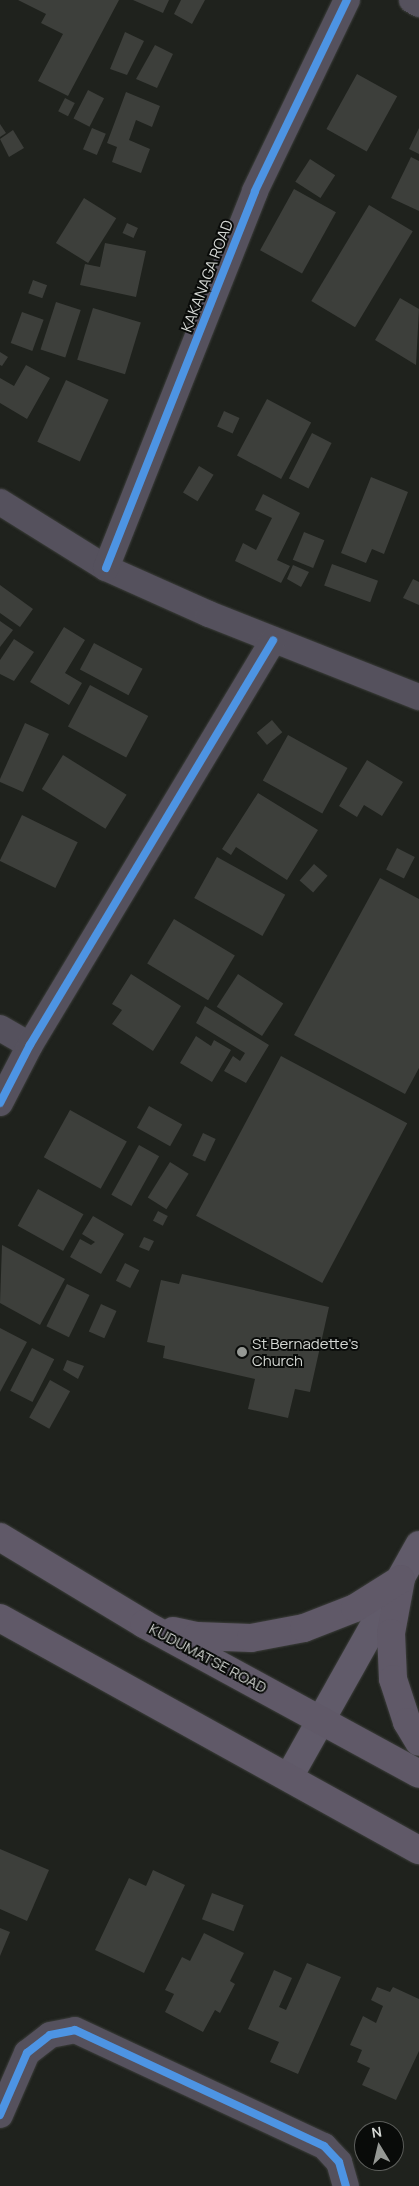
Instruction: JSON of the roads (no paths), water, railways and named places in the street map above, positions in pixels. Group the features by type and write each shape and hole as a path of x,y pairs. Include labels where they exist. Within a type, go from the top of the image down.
{"main road":[{"name":"KUDUMATSE ROAD","path":"0,1537 144,1624 320,1717 419,1774"},
{"path":"144,1624 197,1636 251,1638 304,1628 321,1622 355,1608 400,1579"},
{"path":"400,1579 390,1633 393,1679 407,1722 419,1742"},
{"path":"0,1618 419,1850"}],"street":[{"name":"KAKANAGA ROAD","path":"106,568 255,190 347,0"},
{"path":"412,0 419,4"},
{"path":"0,502 106,568 273,640 419,697"},
{"path":"0,1103 30,1045 273,640"},
{"path":"0,1028 30,1045"},
{"path":"288,1777 320,1717 419,1545"},
{"path":"0,2115 28,2053 50,2035 75,2030 324,2146 342,2174"}],"place":[{"name":"St Bernadette's Church","path":"242,1352"}]}
